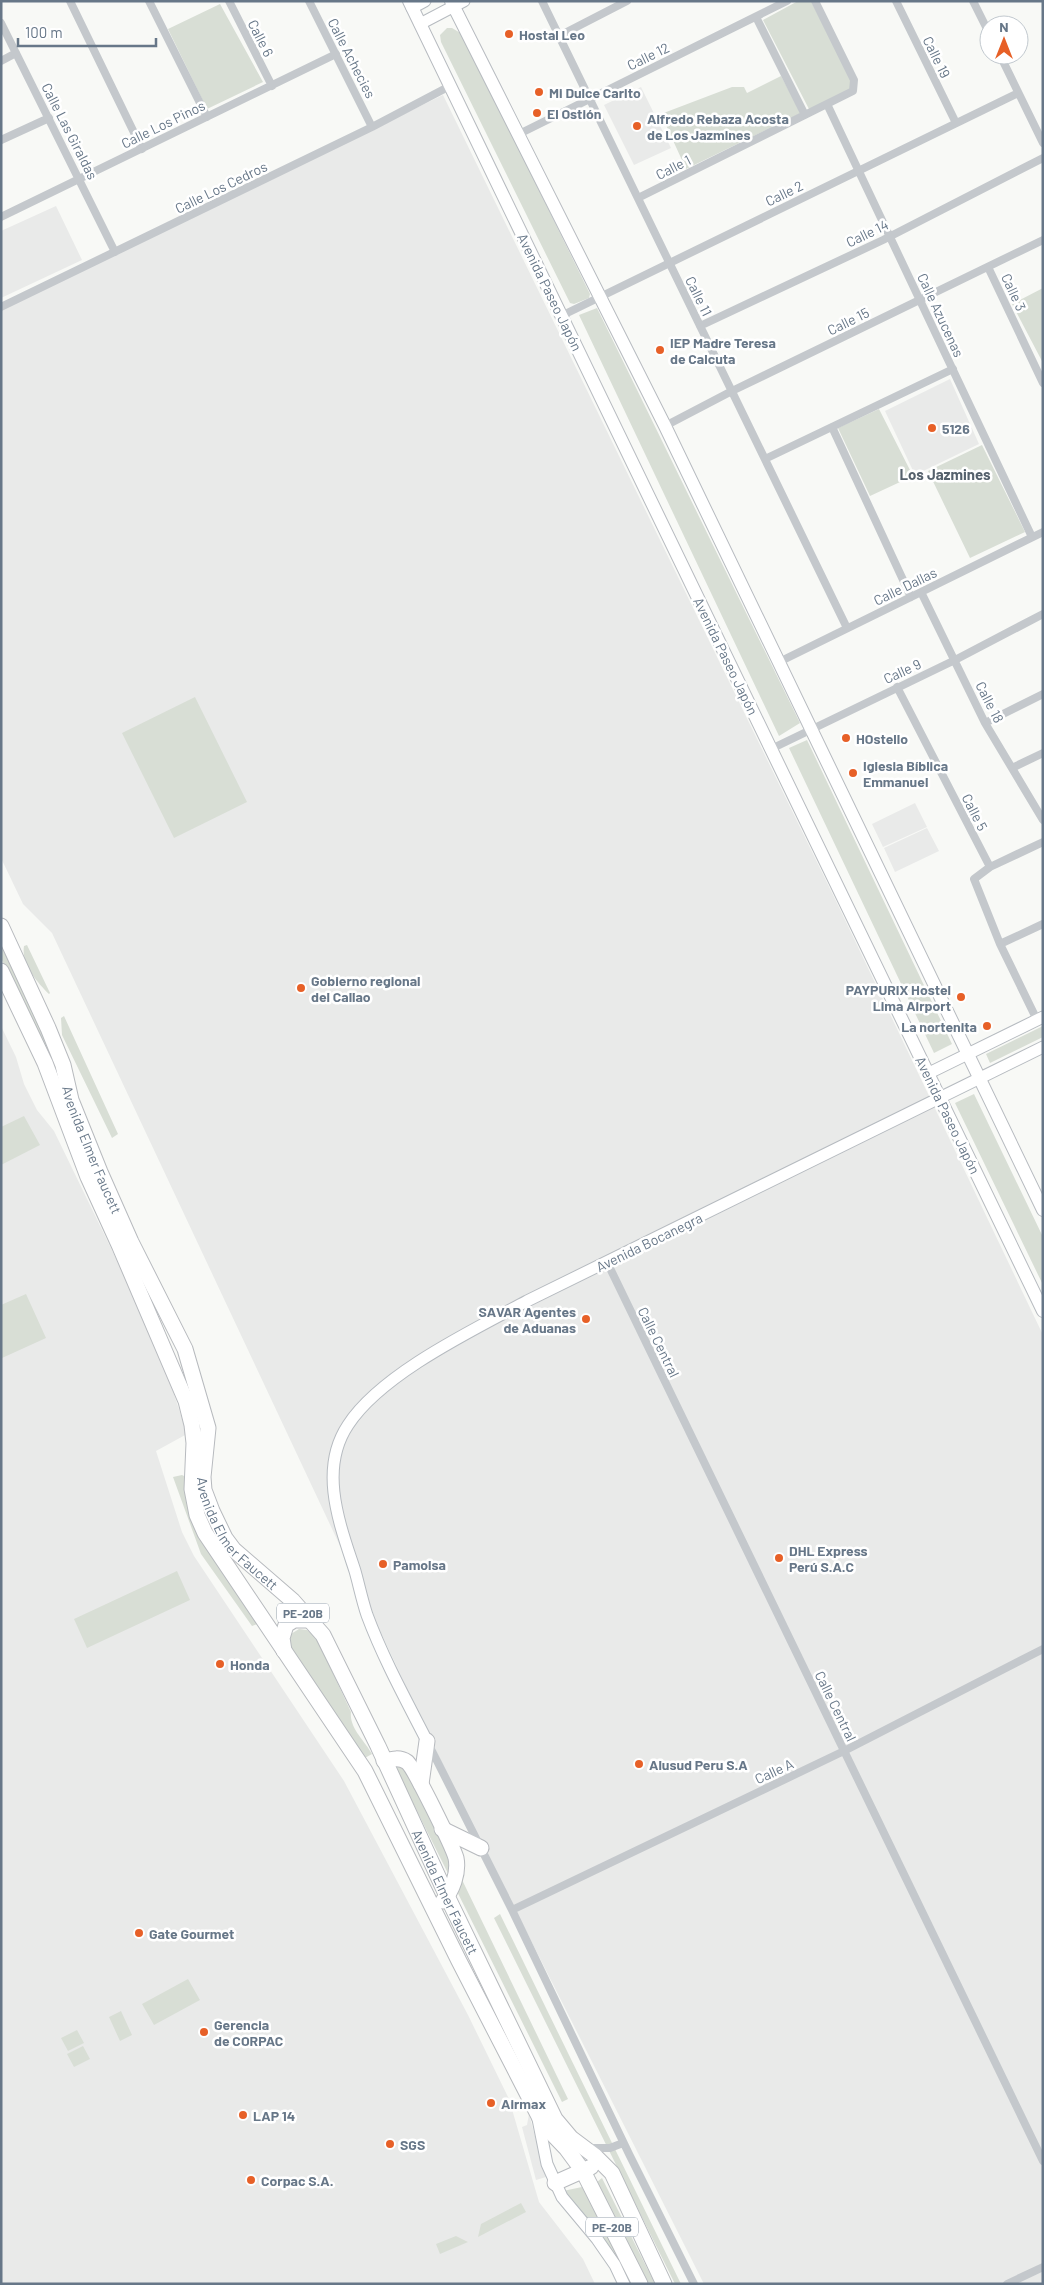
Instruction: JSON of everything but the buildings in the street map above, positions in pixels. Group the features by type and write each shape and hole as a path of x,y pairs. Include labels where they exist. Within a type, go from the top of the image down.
{"highway":[{"name":"Avenida Elmer Faucett","path":"1,926 53,1039 63,1065 71,1100 100,1172 131,1242 186,1349 208,1428 203,1477 204,1490 225,1538 234,1550 293,1601 323,1635 500,2003 543,2110 543,2124 566,2148 583,2171 640,2284"},
{"name":"Avenida Elmer Faucett","path":"1,971 45,1063 88,1177 120,1246 186,1401 194,1442 192,1489 197,1515 205,1533 365,1771 484,2010 543,2110 609,2170 664,2284"},
{"path":"285,1652 282,1638 286,1626 294,1620 309,1620"},
{"path":"421,1784 427,1741"},
{"path":"384,1762 401,1759 409,1763 421,1784 456,1859 456,1876 447,1896 434,1909"},
{"path":"442,1829 481,1848"},
{"path":"484,2010 500,2003"},
{"path":"555,2182 591,2167 609,2170"}],"main road":[{"path":"456,3 519,134 665,426 1043,1210"},
{"name":"Avenida Paseo Japón","path":"410,5 1043,1311"}],"street":[{"path":"70,1 142,149"},
{"path":"149,1 207,117"},
{"name":"Calle 6","path":"229,1 272,86"},
{"name":"Calle Achecies","path":"309,1 372,127"},
{"path":"410,5 425,1"},
{"name":"Calle 11","path":"542,1 847,628"},
{"path":"559,36 627,1"},
{"name":"Calle 12","path":"519,134 787,1"},
{"name":"Calle 1","path":"638,198 853,91 854,80 815,1"},
{"name":"Calle 19","path":"896,1 956,124"},
{"path":"973,1 980,15"},
{"path":"420,24 456,3"},
{"path":"756,17 806,115"},
{"name":"Calle Las Giraldas","path":"1,22 116,252"},
{"path":"1,60 16,53"},
{"name":"Calle Los Pinos","path":"1,217 336,54"},
{"path":"1005,65 1043,143"},
{"name":"Calle Los Cedros","path":"1,307 372,127 450,86"},
{"name":"Calle 2","path":"562,316 1018,93"},
{"name":"Calle Azucenas","path":"827,104 1032,537"},
{"path":"1,140 49,118"},
{"name":"Calle 14","path":"700,326 890,236 1043,158"},
{"name":"Calle 15","path":"665,426 732,390 1043,240"},
{"name":"Calle 3","path":"988,267 1043,383"},
{"path":"765,459 953,369"},
{"path":"832,427 911,597"},
{"name":"Calle Dallas","path":"779,662 1043,532"},
{"name":"Calle 18","path":"921,592 985,723 1043,820"},
{"name":"Calle 9","path":"771,749 955,660 1043,614"},
{"name":"Calle 5","path":"898,687 990,867"},
{"path":"985,723 1043,694"},
{"path":"1012,768 1043,753"},
{"path":"927,1074 1040,1018 1000,944 974,879 978,874 990,867 1043,842"},
{"path":"1000,944 1043,924"},
{"name":"Avenida Bocanegra","path":"427,1741 388,1664 367,1614 336,1506 333,1483 340,1439 348,1424 373,1397 397,1377 451,1342 533,1298 1043,1047"},
{"name":"Calle Central","path":"607,1262 1043,2160"},
{"name":"Calle A","path":"512,1910 844,1752 1043,1649"},
{"path":"427,1741 512,1910 623,2142 694,2284"},
{"name":"Avenida Elmer Faucett","path":"543,2110 544,2152 555,2182 566,2203 587,2226 606,2252 624,2284"},
{"path":"583,2148 610,2148 623,2142"},
{"path":"1007,2284 1043,2266"}],"shaded area":[{"path":"798,1 811,1 851,80 850,90 810,111 763,20"},
{"path":"220,4 263,82 207,109 168,29"},
{"path":"447,28 452,28 462,34 590,294 589,298 574,304 570,303 441,42 440,35"},
{"path":"781,76 801,113 686,169 661,114 732,87 744,87 747,93"},
{"name":"Alfredo Rebaza Acosta de Los Jazmines","path":"641,87 671,148 634,165 604,105"},
{"path":"443,95 837,903 1043,1335 1043,2284 704,2284 451,1782 52,933 23,904 1,858 1,309"},
{"path":"56,206 82,260 1,298 1,231"},
{"path":"1043,288 1043,363 1012,304"},
{"path":"597,308 800,723 779,736 579,315"},
{"name":"5126","path":"950,379 979,444 915,475 885,411"},
{"path":"879,409 913,476 870,496 838,428"},
{"path":"982,445 1025,532 970,558 928,471"},
{"path":"195,697 247,802 174,838 122,733"},
{"path":"807,740 952,1044 934,1053 789,748"},
{"path":"915,803 927,827 883,847 872,824"},
{"path":"927,828 939,851 895,872 884,848"},
{"path":"1,943 48,1050 43,1047 1,958"},
{"path":"27,945 49,994 27,966 24,946"},
{"path":"64,1016 118,1134 112,1138 62,1035 61,1018"},
{"path":"1,1026 16,1057 24,1084 37,1110 54,1131 158,1345 187,1434 156,1451 182,1532 194,1556 344,1781 468,2015 509,2099 539,2202 583,2259 595,2284 1,2284"},
{"path":"1043,1026 1043,1037 990,1063 986,1054"},
{"path":"974,1094 1043,1237 1043,1285 955,1103"},
{"path":"24,1116 40,1145 1,1165 1,1127"},
{"path":"26,1294 46,1338 2,1358 1,1305"},
{"path":"182,1475 186,1477 200,1513 260,1623 252,1626 201,1554 173,1477"},
{"path":"177,1571 190,1600 87,1648 74,1619"},
{"path":"299,1629 307,1630 316,1637 351,1712 352,1723 372,1754 363,1759 288,1645 291,1634"},
{"path":"396,1766 407,1766 568,2099 562,2102"},
{"path":"500,1914 681,2284 675,2284 494,1918"},
{"path":"188,1979 200,2000 154,2025 142,2004"},
{"path":"121,2011 132,2035 120,2041 109,2017"},
{"path":"77,2030 84,2043 68,2051 61,2038"},
{"path":"83,2046 90,2059 74,2067 67,2054"},
{"path":"529,2114 546,2177 536,2180 522,2127 527,2125"},
{"path":"602,2178 655,2284 648,2284 597,2182"},
{"path":"582,2187 619,2257 614,2259 563,2191"},
{"path":"521,2203 526,2212 478,2237 481,2224"},
{"path":"456,2236 468,2242 440,2254 436,2244"}],"place":[{"name":"Hostal Leo","path":"509,34"},
{"name":"Mi Dulce Carito","path":"539,92"},
{"name":"El Ostión","path":"537,113"},
{"name":"Alfredo Rebaza Acosta de Los Jazmines","path":"637,126"},
{"name":"IEP Madre Teresa de Calcuta","path":"660,350"},
{"name":"5126","path":"932,428"},
{"name":"HOstello","path":"846,738"},
{"name":"Iglesia Bíblica Emmanuel","path":"853,773"},
{"name":"Gobierno regional del Callao","path":"301,988"},
{"name":"PAYPURIX Hostel Lima Airport","path":"961,997"},
{"name":"La nortenita","path":"987,1026"},
{"name":"SAVAR Agentes de Aduanas","path":"586,1319"},
{"name":"DHL Express Perú S.A.C","path":"779,1558"},
{"name":"Pamolsa","path":"383,1564"},
{"name":"Honda","path":"220,1664"},
{"name":"Alusud Peru S.A","path":"639,1764"},
{"name":"Gate Gourmet","path":"139,1933"},
{"name":"Gerencia de CORPAC","path":"204,2032"},
{"name":"Airmax","path":"491,2103"},
{"name":"LAP 14","path":"243,2115"},
{"name":"SGS","path":"390,2144"},
{"name":"Corpac S.A.","path":"251,2180"}],"district":[{"name":"Los Jazmines","path":"945,474"}]}
